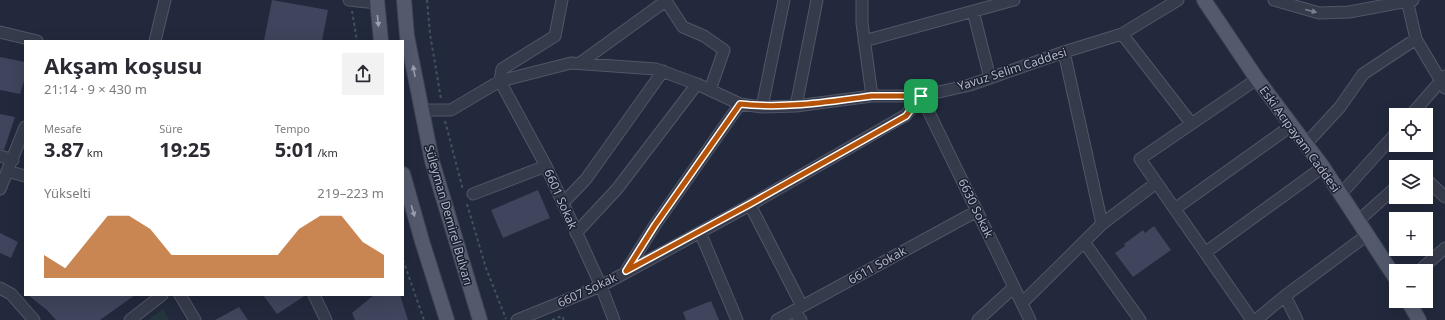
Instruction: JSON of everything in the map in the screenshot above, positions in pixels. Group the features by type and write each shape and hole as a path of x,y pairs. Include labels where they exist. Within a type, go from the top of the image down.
{"main road":[{"name":"Süleyman Demirel Bulvarı","path":"404,0 407,36 432,161 480,320"},
{"name":"Eski Acıpayam Caddesi","path":"1205,0 1257,79 1305,145 1323,167 1389,268"},
{"path":"377,2 381,40"},
{"path":"404,178 447,320"},
{"path":"1411,308 1417,320"}],"street":[{"path":"155,40 165,0"},
{"path":"350,0 377,2"},
{"path":"500,81 502,69 555,36 562,0"},
{"path":"580,63 667,0 683,27 704,36 724,50 710,90"},
{"path":"762,107 784,0"},
{"path":"796,106 817,0"},
{"path":"862,0 864,41 872,96"},
{"path":"864,41 1013,0"},
{"name":"Yavuz Selim Caddesi","path":"421,110 451,110 500,81 571,62 663,71 697,84 740,104 762,107 796,106 872,96 921,96 970,85 1064,52 1122,34 1178,0"},
{"path":"1274,0 1319,13 1349,12 1409,1 1416,39 1444,81 1418,108"},
{"path":"973,11 990,78"},
{"path":"0,32 33,40"},
{"path":"1122,34 1191,123"},
{"path":"1305,145 1340,107 1363,74 1416,39"},
{"path":"1064,52 1102,224"},
{"path":"563,203 586,179 663,71"},
{"path":"1252,320 1176,208 1156,183 1140,159 1257,79"},
{"name":"6601 Sokak","path":"500,81 546,166 614,320"},
{"path":"576,232 617,189 697,84"},
{"name":"6607 Sokak","path":"517,320 600,286 700,232 906,116 921,96"},
{"name":"6630 Sokak","path":"921,96 1030,320"},
{"path":"626,271 655,225 740,104"},
{"path":"1176,208 1291,126"},
{"path":"0,189 24,130"},
{"path":"1340,195 1389,141"},
{"path":"0,156 13,160"},
{"path":"468,196 546,166"},
{"path":"1206,252 1323,167"},
{"path":"7,171 24,176"},
{"path":"1022,304 1102,224 1156,183"},
{"path":"1433,186 1445,197"},
{"path":"1358,221 1389,193"},
{"path":"750,204 798,308 801,320"},
{"name":"6611 Sokak","path":"777,320 977,211"},
{"path":"700,232 737,320"},
{"path":"1256,320 1285,296 1367,235"},
{"path":"1084,242 1140,320"},
{"path":"1427,264 1445,248"},
{"path":"978,320 1014,287"},
{"path":"0,288 10,294 34,320"},
{"path":"130,320 161,296"},
{"path":"181,296 194,320"},
{"path":"314,296 326,320"},
{"path":"1285,296 1297,320"}],"path":[{"path":"350,0 357,40"},
{"path":"427,0 430,34 447,132 468,196 486,268 506,320"},
{"path":"404,263 424,320"},
{"path":"552,320 562,316 564,320"}],"shaded area":[{"path":"163,309 169,320 148,320"}],"building":[{"path":"272,0 328,10 322,40 264,40"},
{"path":"0,57 24,62 24,81 20,94 0,90"},
{"path":"0,114 15,117 4,150 0,149"},
{"path":"538,190 550,218 503,238 491,210"},
{"path":"1154,226 1171,250 1133,277 1115,253 1125,246 1124,244 1143,230 1145,233"},
{"path":"0,233 18,242 11,258 0,253"},
{"path":"29,296 134,296 100,320 56,320 47,310"},
{"path":"264,296 304,296 277,314"},
{"path":"373,296 400,296 408,320 355,320 352,313"},
{"path":"711,301 719,320 686,320 683,312"},
{"path":"239,307 248,320 215,320"}],"route":[{"path":"872,96 921,96 906,116 700,232 626,271 655,225 740,104 762,107 796,106 872,96"}]}
